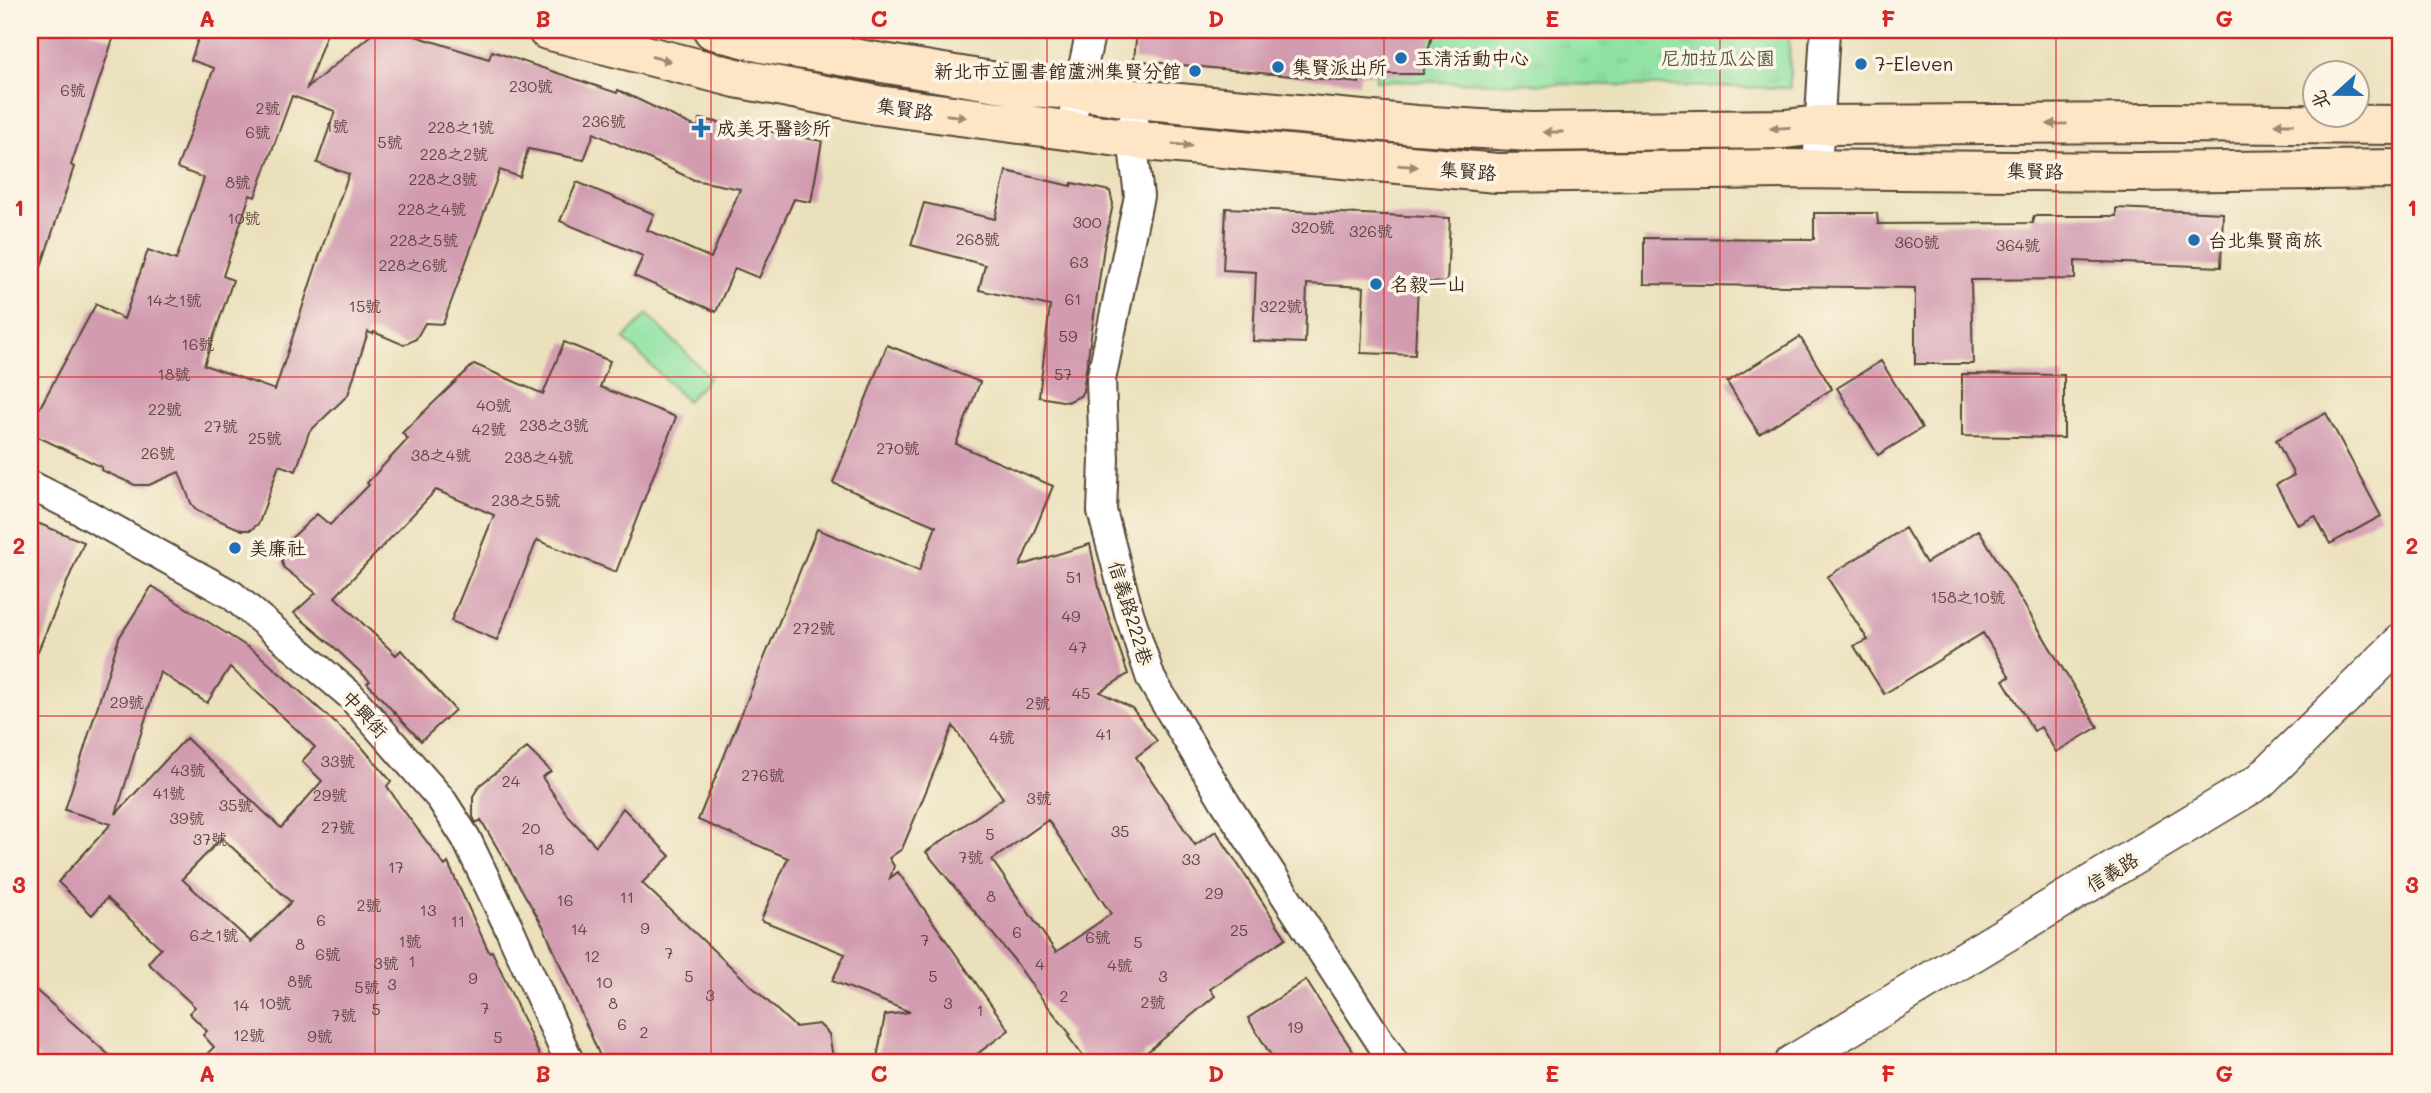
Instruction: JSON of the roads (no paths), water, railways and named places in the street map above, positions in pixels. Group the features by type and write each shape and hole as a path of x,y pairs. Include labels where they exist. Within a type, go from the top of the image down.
{"main road":[{"name":"集賢路","path":"547,30 736,78 903,109 1316,158 1497,173 2401,169"},
{"path":"713,30 762,43 1027,87 1416,125 1530,132 1785,129 1819,125 2401,125"}],"street":[{"path":"1071,130 1091,30"},
{"path":"1816,170 1825,30"},
{"name":"信義路222巷","path":"1136,99 1132,138 1139,196 1101,380 1104,459 1102,511 1129,613 1151,679 1226,804 1394,1063"},
{"name":"中興街","path":"30,485 232,594 350,695 441,799 466,838 570,1063"},
{"name":"信義路","path":"1792,1063 2260,781 2401,642"}],"place":[{"name":"玉清活動中心","path":"1401,58"},
{"name":"7-Eleven","path":"1861,64"},
{"name":"集賢派出所","path":"1278,67"},
{"name":"新北市立圖書館蘆洲集賢分館","path":"1195,71"},
{"name":"成美牙醫診所","path":"701,128"},
{"name":"台北集賢商旅","path":"2194,240"},
{"name":"名毅一山","path":"1376,284"},
{"name":"美廉社","path":"235,548"}],"park label":[{"name":"尼加拉瓜公園","path":"1718,58"}]}
